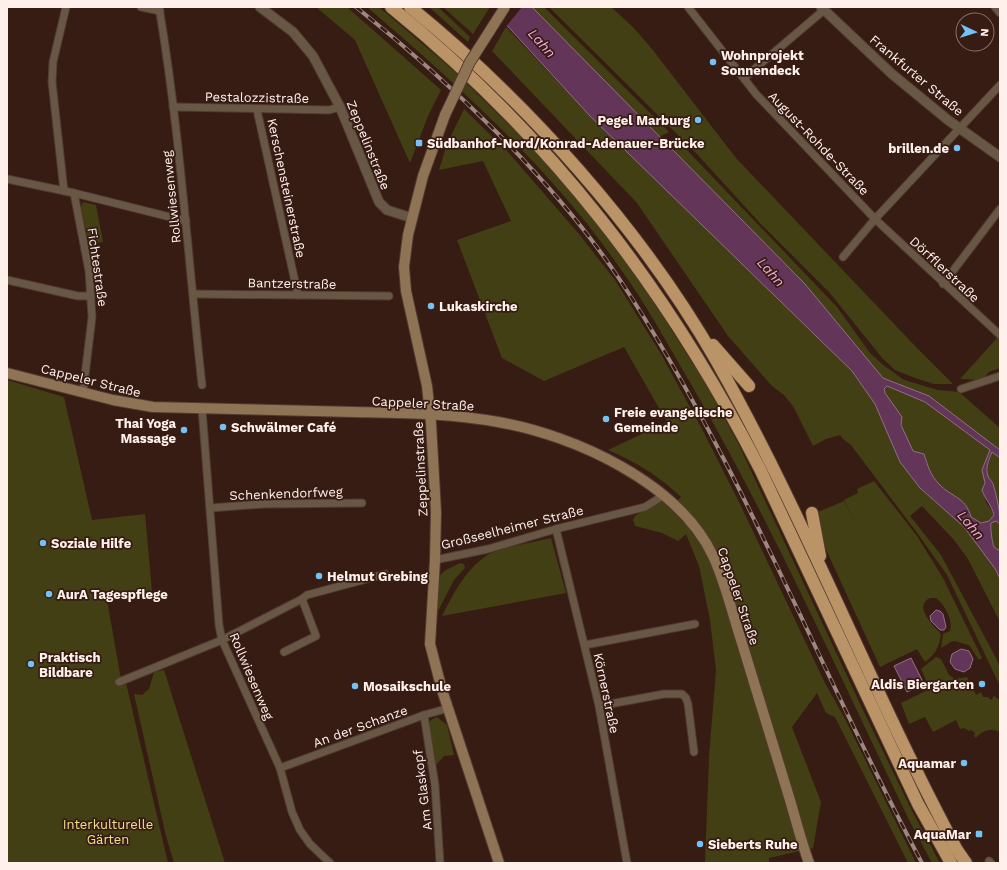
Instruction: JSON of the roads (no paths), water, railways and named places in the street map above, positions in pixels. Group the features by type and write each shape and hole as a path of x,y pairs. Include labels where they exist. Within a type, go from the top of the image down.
{"highway":[{"path":"391,7 459,64 534,140 613,232 668,310 732,414 750,449 918,804 951,863"},
{"path":"410,7 470,58 576,168 654,265 691,320 716,360 767,457 916,773 966,863"},
{"path":"691,320 749,386"},
{"path":"812,513 823,573"}],"main road":[{"path":"412,218 431,150 445,115 470,62 505,7"},
{"name":"Zeppelinstraße","path":"412,218 407,247 405,276 427,386 430,414 435,506 435,560"},
{"name":"Cappeler Straße","path":"7,373 113,400 153,407 430,414 495,421 544,434 603,457 646,481 664,495 696,528 705,541 718,569 809,863"},
{"name":"Großseelheimer Straße","path":"435,560 430,644 499,863"}],"street":[{"path":"64,191 52,82 53,62 66,7"},
{"path":"141,7 159,9"},
{"name":"Zeppelinstraße","path":"260,7 284,24 308,48 340,107 379,202 387,210 412,218"},
{"name":"August-Rohde-Straße","path":"688,7 756,94 875,219"},
{"path":"995,7 1000,13"},
{"name":"Rollwiesenweg","path":"159,9 173,107 194,294 202,385"},
{"path":"744,78 823,9"},
{"name":"Frankfurter Straße","path":"823,9 876,61 959,128 1000,157"},
{"path":"843,257 875,219 1000,85"},
{"name":"Pestalozzistraße","path":"173,107 257,110 329,110 340,107"},
{"name":"Kerschensteinerstraße","path":"257,110 298,295"},
{"path":"7,178 74,193 186,222"},
{"name":"Fichtestraße","path":"74,193 89,271 92,317 83,392"},
{"path":"943,284 1000,209"},
{"name":"Dörfflerstraße","path":"875,219 1000,336"},
{"path":"7,280 78,296 91,296"},
{"name":"Bantzerstraße","path":"194,294 389,296"},
{"path":"961,389 1000,376"},
{"name":"Rollwiesenweg","path":"202,409 219,625 222,640 280,768 292,812 300,830 310,844 330,863"},
{"name":"Großseelheimer Straße","path":"435,560 488,550 556,529 645,507 664,495"},
{"name":"Schenkendorfweg","path":"210,508 271,504 362,503"},
{"name":"Körnerstraße","path":"556,529 599,706 627,863"},
{"path":"119,682 222,640 307,595 385,574"},
{"path":"284,652 316,636 302,599"},
{"path":"585,645 695,624"},
{"path":"599,706 664,694 682,694 686,698 688,704 694,752"},
{"name":"An der Schanze","path":"280,768 424,715 449,708"},
{"name":"Am Glaskopf","path":"424,715 435,785 440,863"}],"water":[{"name":"Lahn","path":"490,7 532,7 805,284 883,378 929,396 1000,450 1000,458 992,452 987,470 988,476 993,483 998,504 1000,524 996,521 991,523 991,528 994,547 998,550 1000,549 1000,579 996,570 964,527 920,488 900,462 875,404 852,371 590,116","holes":["887,386 925,402 990,450 982,470 985,483 982,490 994,515 989,521 981,523 971,517 966,505 936,481 924,454 913,451 901,425 902,417 885,393 884,389"]},
{"path":"936,610 943,614 946,627 944,630 940,630 931,621 930,616"},
{"path":"961,649 969,651 973,659 970,668 964,672 955,669 950,662 952,654"},
{"path":"911,658 924,684 907,692 894,666"}],"railway":[{"path":"356,7 427,67 463,100 532,169 594,243 620,280 704,421 742,494 884,790 922,863"}],"place":[{"name":"Wohnprojekt Sonnendeck","path":"713,62"},
{"name":"Pegel Marburg","path":"698,120"},
{"name":"Südbanhof-Nord/Konrad-Adenauer-Brücke","path":"419,143"},
{"name":"brillen.de","path":"957,148"},
{"name":"Lukaskirche","path":"431,306"},
{"name":"Freie evangelische Gemeinde","path":"606,419"},
{"name":"Schwälmer Café","path":"223,427"},
{"name":"Thai Yoga Massage","path":"184,430"},
{"name":"Soziale Hilfe","path":"43,543"},
{"name":"Helmut Grebing","path":"319,576"},
{"name":"AurA Tagespflege","path":"49,594"},
{"name":"Praktisch Bildbare","path":"31,664"},
{"name":"Aldis Biergarten","path":"982,684"},
{"name":"Mosaikschule","path":"355,686"},
{"name":"Aquamar","path":"964,763"},
{"name":"AquaMar","path":"979,834"},
{"name":"Sieberts Ruhe","path":"700,844"}],"park label":[{"name":"Interkulturelle Gärten","path":"108,832"}]}
